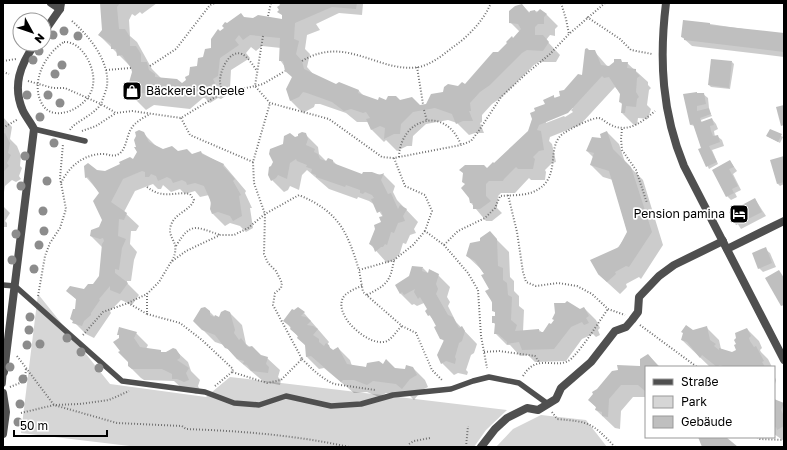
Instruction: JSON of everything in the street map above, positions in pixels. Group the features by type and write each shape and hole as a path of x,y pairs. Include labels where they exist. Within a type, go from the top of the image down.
{"street":[{"path":"51,3 61,6 52,20"},
{"path":"666,3 661,63 668,116 673,137 684,166 784,360"},
{"path":"4,372 34,129 25,115 18,98 18,78 25,57 29,52"},
{"path":"727,249 784,221"},
{"path":"481,447 495,429 507,418 520,410 527,408 538,410 556,399 561,388 591,362 614,331 626,327 632,320 638,312 639,297 659,276 674,265 723,241"},
{"path":"3,394 6,412 3,434"}],"lane":[{"path":"34,129 85,141"},
{"path":"3,285 15,286 77,340 122,382 206,392 234,403 259,405 286,396 331,406 360,404 393,396 451,389 473,380 489,377 519,383 548,404"},
{"path":"3,384 4,372"}],"path":[{"path":"150,66 176,49 210,5 215,3"},
{"path":"268,16 271,3"},
{"path":"302,60 315,55 346,52 363,55 395,66 417,67 429,63 457,44 471,32 491,3"},
{"path":"561,3 569,34"},
{"path":"263,36 255,86 270,103 329,119 382,157 394,158 461,145 471,141 501,97 605,3"},
{"path":"588,17 620,39 631,50 654,54"},
{"path":"37,305 45,256 50,243 60,228 66,208 61,184 62,146 73,125 96,111 101,104 107,85 106,70 100,55 88,38 72,22"},
{"path":"69,42 80,49 86,56 93,72 93,86 86,98 74,110 53,113 44,106 37,93 36,84 39,74 52,52 59,45 69,42"},
{"path":"223,93 220,81 221,72 230,57 239,54 244,55 257,71"},
{"path":"417,67 423,104"},
{"path":"106,70 131,68"},
{"path":"70,130 83,131 96,126 116,113 132,111 181,118 223,93 263,84 285,71"},
{"path":"3,72 36,84 65,88 101,104 116,113"},
{"path":"270,103 253,162 254,183 265,214 264,254 268,263 276,271 282,283 281,288 275,293 273,304 302,359 320,376 334,384 385,391 393,396"},
{"path":"424,110 427,121"},
{"path":"444,245 458,231 485,218 495,208 500,196 528,193 541,187 552,172 554,146 559,137 565,132 599,118 622,129 636,126 655,111"},
{"path":"61,184 66,173 78,162 97,154 114,156 122,152 131,128 135,123 151,113"},
{"path":"3,128 25,115"},
{"path":"181,118 190,135 253,162"},
{"path":"399,156 400,148 409,131 415,126 427,121 446,124 453,129 461,145"},
{"path":"622,129 622,150 636,170 647,203"},
{"path":"359,270 394,260 413,245 425,231 432,211 425,195 405,186 394,158"},
{"path":"77,340 103,312 147,294 159,282 176,254 176,246 170,231 171,224 175,218 189,208 194,200 190,194 168,196 153,191 147,187"},
{"path":"176,246 186,231 193,227 206,229 220,235 234,235 248,228 265,214 299,195 317,203 337,219 351,243 359,270 363,292 402,326 416,333 432,370 451,389"},
{"path":"508,195 517,232 522,272 526,282 536,286 558,283 577,286 592,294 608,309 622,313 696,366"},
{"path":"425,231 444,245 468,273 478,290 481,336 489,377"},
{"path":"171,262 186,252 220,235"},
{"path":"367,295 385,285 389,280 394,260"},
{"path":"362,286 345,296 341,303 342,313 350,323 372,341 380,343 392,337 402,326"},
{"path":"147,294 147,314"},
{"path":"128,303 147,314 180,323 202,340 233,369 232,372"},
{"path":"519,383 528,368 539,362 561,362 572,359 608,309"},
{"path":"484,352 499,351 535,356 539,362"},
{"path":"232,372 267,383 281,380 302,359"},
{"path":"3,390 25,382 26,368 54,404 117,423 182,426 186,429 244,431 318,440 349,447"},
{"path":"206,392 232,372"},
{"path":"21,413 26,414 54,404 80,404 109,400 123,396 139,384"},
{"path":"548,404 557,419 584,421 598,429 615,447"},
{"path":"466,447 468,426"},
{"path":"409,447 409,444 414,441 430,438"},
{"path":"758,438 784,440"}],"green space":[{"path":"38,294 110,384 206,397 230,377 507,410 486,430 474,447 138,447 21,433"},
{"path":"541,415 586,420 607,447 496,447 513,429"}],"building":[{"path":"100,3 120,3 117,7 119,29 125,29 130,37 130,46 136,46 141,54 141,62 147,62 149,70 155,74 155,77 177,79 182,83 186,80 185,77 189,75 190,67 197,66 198,58 203,57 205,49 211,48 211,39 218,29 220,31 224,28 222,26 225,22 227,23 241,13 244,17 253,18 258,15 282,19 282,15 277,12 279,10 277,7 280,5 279,3 357,3 356,9 332,7 295,23 294,39 299,41 296,54 302,61 304,69 336,84 339,82 359,90 358,93 378,100 379,97 386,100 388,96 396,96 400,100 412,97 420,105 426,104 431,94 443,92 444,87 448,84 458,86 462,82 465,84 493,52 498,52 512,36 513,38 521,29 518,24 509,23 509,11 515,6 522,4 529,13 530,11 535,10 536,13 540,9 547,14 544,17 544,24 538,24 535,27 535,35 543,35 549,42 543,51 527,50 522,53 490,85 480,92 470,103 471,111 469,111 473,121 463,121 456,124 452,114 435,108 413,112 401,124 400,134 394,134 384,139 385,128 380,126 371,130 366,119 370,118 366,112 363,113 351,109 344,111 332,102 303,92 299,97 290,101 286,89 292,77 285,71 283,61 279,61 280,38 250,35 243,40 239,35 235,40 239,45 220,58 218,76 213,79 215,83 208,87 205,86 197,92 194,87 190,87 177,97 141,93 134,98 124,89 128,86 132,72 131,68 122,55 117,56 116,49 111,49 111,44 98,35 102,30"},
{"path":"683,20 710,23 710,25 784,33 784,52 684,40 684,38 681,37"},
{"path":"587,48 589,50 595,50 601,65 609,66 614,62 614,59 621,59 622,62 628,62 627,68 636,69 636,72 640,76 637,78 636,92 639,97 637,99 636,107 626,106 625,113 621,113 622,103 619,102 620,94 609,77 604,78 602,76 568,113 539,125 537,130 541,131 544,150 539,151 533,157 535,159 533,169 518,169 516,167 503,181 489,181 486,184 486,196 491,201 480,209 473,209 473,203 470,203 469,198 461,188 465,184 462,182 463,173 459,170 465,165 484,165 487,168 528,131 532,119 530,113 535,111 534,108 545,104 543,100 554,95 554,98 560,96 559,91 564,90 578,74 582,75 585,49"},
{"path":"711,59 732,61 729,88 708,85"},
{"path":"697,92 704,93 706,104 697,106 697,111 709,108 711,114 700,118 701,122 712,118 714,125 710,126 711,131 713,136 718,135 720,142 709,146 717,162 706,167 698,149 701,148 693,124 690,125 683,94"},
{"path":"784,105 784,125 781,126 776,107"},
{"path":"770,129 782,134 778,142 766,136"},
{"path":"139,130 144,132 149,142 163,149 172,146 178,151 187,149 192,154 201,151 202,154 224,164 223,166 235,179 233,181 241,195 239,196 242,216 233,221 230,216 218,212 212,214 210,209 211,202 204,186 195,183 187,185 186,182 182,180 173,183 171,179 167,177 158,181 156,176 151,174 149,177 145,177 145,172 142,171 123,179 111,202 127,213 124,220 119,219 118,236 126,239 122,248 119,270 115,269 115,273 128,283 120,294 110,290 110,286 99,299 100,300 91,315 84,321 82,326 72,323 73,321 70,319 73,309 75,309 76,299 66,291 70,286 84,289 88,284 93,284 99,276 102,244 104,241 103,238 100,239 90,236 91,230 99,227 102,220 93,201 99,193 88,177 85,178 84,166 88,163 97,170 105,171 120,164 119,162 130,157 133,159 137,152 134,147 136,147 134,140 136,136 135,132"},
{"path":"607,131 613,149 631,167 652,232 629,267 626,266 615,272 616,274 607,282 598,274 590,260 619,247 627,232 609,171 590,165 594,153 586,151 592,137 601,138 600,134"},
{"path":"302,132 306,133 308,139 306,145 315,149 314,152 318,154 320,159 326,161 328,158 333,160 333,163 362,174 363,172 372,172 380,175 384,173 381,180 388,194 391,193 398,209 400,205 407,209 403,216 405,221 398,223 394,233 391,232 387,245 385,244 375,252 373,246 369,244 375,229 374,225 381,222 379,217 383,216 381,211 377,213 371,199 374,198 372,195 365,192 363,194 360,193 360,190 346,185 345,187 316,177 316,175 311,173 312,169 306,167 307,165 297,161 296,159 290,163 287,179 278,175 271,181 268,175 269,167 273,162 269,154 270,149 283,144 284,136 290,133 295,137"},
{"path":"5,133 10,143 8,153 11,155 7,163 9,166 4,171 3,134"},
{"path":"784,156 784,182 777,184 770,160"},
{"path":"730,160 734,167 729,169 738,186 732,189 734,193 726,197 712,170"},
{"path":"755,198 762,212 736,225 729,212"},
{"path":"490,231 497,239 498,266 503,268 503,280 507,283 508,295 512,297 511,320 517,325 515,331 539,329 539,332 543,332 549,323 551,324 554,320 552,319 555,313 554,303 565,303 567,301 580,309 584,307 589,316 586,318 589,323 584,325 582,322 571,327 554,349 522,350 519,342 507,344 507,342 498,334 494,334 495,323 492,323 492,316 495,316 495,312 492,311 492,302 485,291 489,289 481,275 484,274 475,261 466,256 470,243 480,241 480,238"},
{"path":"766,247 772,263 758,269 752,253"},
{"path":"412,266 423,267 422,271 428,273 429,269 439,274 436,284 438,289 436,294 448,315 453,317 459,328 462,326 465,331 462,341 459,343 455,357 455,364 446,361 441,364 437,355 444,340 440,339 434,327 436,326 430,315 428,316 425,311 427,309 420,297 418,299 414,292 415,289 404,295 402,292 400,294 395,285 409,276"},
{"path":"779,270 784,278 784,305 781,306 765,278"},
{"path":"205,307 210,311 210,315 214,317 215,315 219,317 221,312 225,310 230,312 235,330 234,333 239,340 241,338 248,347 252,346 261,355 268,357 266,364 269,367 268,373 251,371 247,365 243,364 244,361 237,359 228,349 225,348 215,335 202,330 193,321 201,308"},
{"path":"298,307 305,312 301,316 306,317 311,321 307,325 318,329 313,335 319,339 319,342 324,346 326,343 333,350 338,347 347,364 366,367 367,363 379,361 383,364 386,359 395,368 405,369 406,365 413,367 417,375 410,379 402,389 396,384 373,381 367,385 354,380 343,380 341,382 311,356 306,357 305,345 290,329 291,327 283,321 292,309 294,310"},
{"path":"686,325 693,330 707,326 710,340 716,344 714,346 719,350 719,348 732,352 736,350 734,345 736,344 734,340 736,338 735,333 747,328 751,336 749,338 750,341 754,347 756,346 764,361 762,362 764,366 716,366 702,355 700,358 687,342 681,340 683,333 681,332"},
{"path":"119,327 137,332 134,338 140,347 161,350 161,352 166,352 173,348 176,349 180,355 180,358 177,360 189,368 186,373 189,380 184,382 177,379 172,379 172,374 162,369 132,369 128,366 128,362 118,352 120,351 113,342 119,338 119,335 117,335"},
{"path":"648,354 658,366 645,366 645,391 638,385 621,385 609,399 608,417 602,416 602,412 595,410 596,407 588,400 593,394 592,392 597,389 612,371 618,370 617,365 640,366 640,359"},
{"path":"775,399 784,403 781,410 784,416 784,426 777,430"},
{"path":"698,438 727,438 738,447 702,447"}],"place":[{"name":"Bäckerei Scheele","path":"132,91"},
{"name":"Pension pamina","path":"739,214"}]}
